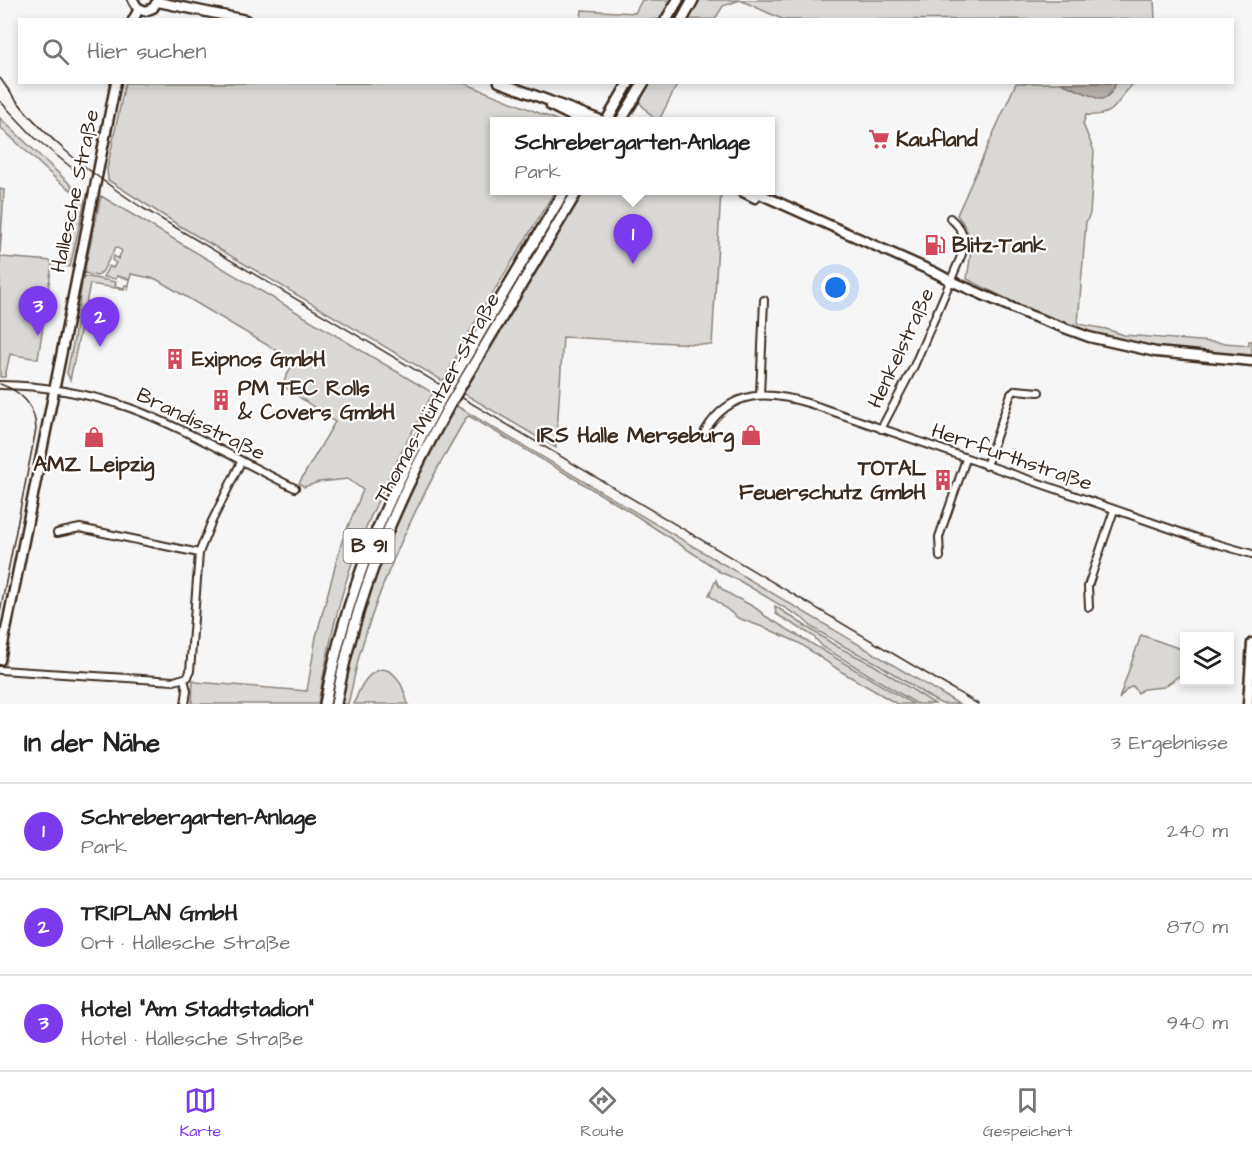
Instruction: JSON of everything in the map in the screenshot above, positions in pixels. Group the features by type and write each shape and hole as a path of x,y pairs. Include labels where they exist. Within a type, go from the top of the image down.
{"main road":[{"path":"134,0 139,9 145,11 151,10 158,1 237,18"},
{"path":"667,18 678,0"},
{"path":"683,18 693,0"},
{"path":"134,18 139,9"},
{"name":"Hallesche Straße","path":"0,660 116,84"},
{"path":"505,84 592,117"},
{"path":"609,117 628,84"},
{"path":"623,117 643,84"},
{"path":"526,93 573,117"},
{"name":"Thomas-Müntzer-Straße","path":"336,704 354,620 373,564 400,499 450,404 454,387 562,195"},
{"name":"Thomas-Müntzer-Straße","path":"326,704 341,632 363,562 390,495 441,399 454,387 575,195"},
{"path":"750,195 931,276 951,281"},
{"path":"762,195 1029,315 1099,340 1156,352 1252,361"},
{"path":"1248,704 1252,643"}],"street":[{"name":"Henkelstraße","path":"881,429 914,366 951,281 964,244 960,226 950,218"},
{"path":"760,395 764,300"},
{"name":"Brandisstraße","path":"0,385 91,397 130,408 161,420 295,488"},
{"path":"986,466 1011,394 1016,390 1039,392"},
{"name":"Herrfurthstraße","path":"705,431 714,415 737,400 760,395 797,400 1114,510 1252,554"},
{"path":"940,557 939,537 966,459"},
{"path":"0,670 174,681 188,677 199,553 241,462"},
{"path":"1089,607 1088,586 1114,510"},
{"path":"57,533 80,528 199,553"},
{"path":"184,679 187,692 185,704"}],"shaded area":[{"path":"642,0 740,0 723,6 716,18 581,18 582,10 635,13"},
{"path":"740,0 1154,0 1155,18 780,18"},
{"path":"125,84 466,84 549,117 490,117 490,195 553,195 474,324 443,381 180,226 108,180 107,169"},
{"path":"623,84 677,84 661,117 652,117"},
{"path":"1016,84 1133,84 1111,110 1097,115 1086,115 1083,124 1094,151 1090,214 1086,222 1078,324 1124,335 1249,345 1249,341 1252,341 1252,355 1169,349 1108,339 1072,328 1012,301 967,279 971,253 970,238 957,215"},
{"path":"1063,84 1115,84 1110,94 1104,99"},
{"path":"0,118 72,186 71,190 57,180 0,127"},
{"path":"0,189 4,190 0,255"},
{"path":"77,195 81,195 85,201 70,267 52,264 38,359 10,354 5,377 0,377 0,255 65,262"},
{"path":"582,195 721,195 712,345 563,337 556,448 463,393 531,274"},
{"path":"101,196 433,393 388,479 356,552 336,617 318,704 192,704 193,680 307,691 316,637 342,541 363,490 348,479 319,482 304,487 299,483 335,422 282,385 294,361 156,279 131,274 128,290 90,284 70,380 67,373 83,276 116,282 115,286 124,288 128,285 129,279 117,276 116,279 103,277 109,266 113,268 116,263 112,260 114,256 118,259 122,251 116,247 102,272 97,276 84,273"},
{"path":"455,405 959,704 942,704 934,700 877,663 813,628 802,618 738,580 718,571 632,513 469,416 435,472 394,557 360,653 348,704 340,704 349,656 379,556 423,457"},
{"path":"716,580 719,586 730,594 913,704 897,704 842,672 799,643 738,618 709,595"},
{"path":"775,606 836,646 874,665 935,704 917,704 823,647 813,636 776,614"},
{"path":"1141,635 1180,649 1180,675 1164,687 1143,689 1138,693 1133,686 1127,689 1119,699"},
{"path":"383,669 397,678 408,704 354,704 368,677"}],"tram line":[{"path":"0,384 26,400 33,413 36,429 0,612"}],"railway":[{"path":"0,78 14,98 46,133 82,165 141,207 978,704"},
{"path":"0,101 35,138 72,168"}],"place":[{"name":"Kaufland","path":"879,139"},
{"name":"Blitz-Tank","path":"935,245"},
{"name":"Schrebergarten-Anlage","path":"633,264"},
{"name":"Hotel \"Am Stadtstadion\"","path":"38,336"},
{"name":"TRIPLAN GmbH","path":"100,347"},
{"name":"Exipnos GmbH","path":"175,359"},
{"name":"PM TEC Rolls & Covers GmbH","path":"221,400"},
{"name":"IRS Halle Merseburg","path":"751,435"},
{"name":"AMZ Leipzig","path":"94,437"},
{"name":"TOTAL Feuerschutz GmbH","path":"943,480"}]}
